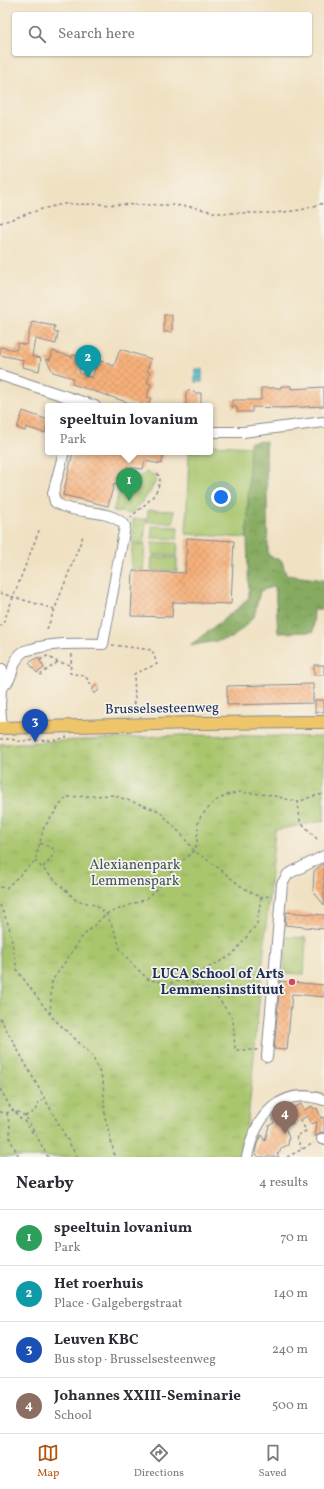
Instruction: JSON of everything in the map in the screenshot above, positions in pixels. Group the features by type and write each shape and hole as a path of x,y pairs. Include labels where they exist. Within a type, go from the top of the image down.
{"main road":[{"name":"Brusselsesteenweg","path":"1,728 324,722"}],"street":[{"path":"0,375 77,403"},
{"path":"213,432 243,432 324,422"},
{"path":"0,687 4,686 11,676 14,663 22,652 43,646 102,644 125,526 120,520 60,505 55,502 53,493 63,455"},
{"path":"1,728 0,687 2,669"},
{"path":"268,1053 282,884 288,874 324,856"},
{"path":"247,1157 256,1128 262,1117 271,1108 282,1101 294,1097 307,1096 324,1100"}],"path":[{"path":"0,223 42,209 63,204 157,205 192,208 218,213 275,213 301,210 324,203"},
{"path":"125,526 131,517 147,504 156,492 160,482 160,477 155,471"},
{"path":"0,625 2,626 40,528"},
{"path":"47,629 83,536"},
{"path":"0,593 54,609"},
{"path":"69,644 72,656 70,673 85,676 93,687"},
{"path":"102,644 152,650 157,664 134,674 135,700 129,713 127,725"},
{"path":"40,660 47,656 58,662 71,665"},
{"path":"40,676 58,662"},
{"path":"50,1014 52,981 82,937 106,914 146,899 167,879 176,867 194,851 197,844 198,823 201,816 215,801 227,795 239,792 270,795 298,802 313,796 324,794"},
{"path":"0,888 6,888 35,861 44,827 66,797 113,795 159,811 182,835 194,851 242,887 261,898 281,892"},
{"path":"298,802 300,821 317,838"},
{"path":"40,843 56,850 50,860 42,868"},
{"path":"35,861 76,900 95,905 106,914 116,934 120,949 133,965 149,980 171,983 186,980 232,955 257,924 261,898"},
{"path":"0,905 9,926 17,970 50,1014 92,1055 103,1080 105,1117 115,1157"},
{"path":"186,980 205,989 218,998 233,1018 236,1050 268,1053"},
{"path":"0,1018 77,1157"},
{"path":"0,1090 12,1110 25,1116 48,1157"},
{"path":"25,1116 35,1111 38,1103 44,1099"},
{"path":"0,1112 8,1113 12,1110"},
{"path":"16,1112 16,1115 25,1122 32,1132 35,1132"},
{"path":"8,1113 10,1139 19,1157"},
{"path":"301,1120 306,1131 296,1136 302,1150"},
{"path":"287,1157 323,1139"}],"green space":[{"path":"266,441 268,555 282,561 286,575 324,580 324,609 314,609 313,632 278,633 275,586 260,591 254,617 232,638 189,646 242,605 249,597 247,538 250,442"},
{"path":"213,445 250,447 247,538 186,534 189,455 213,455"},
{"path":"146,472 154,475 156,481 150,492 132,514 113,511 124,476 138,478"},
{"path":"148,510 174,511 173,523 147,522"},
{"path":"133,519 146,519 144,544 132,543"},
{"path":"152,526 178,527 177,539 152,538"},
{"path":"152,542 178,543 177,556 152,555"},
{"path":"132,545 145,545 143,570 131,569"},
{"path":"152,557 177,558 177,571 151,570"},
{"name":"Alexianenpark Lemmenspark","path":"182,735 324,737 324,821 275,830 249,1110 242,1157 0,1157 0,744"},
{"path":"286,937 306,938 304,974 284,973"}],"water":[{"path":"195,369 202,369 202,382 195,382"}],"building":[{"path":"164,315 172,315 172,332 164,332"},
{"path":"32,322 55,326 54,332 58,333 56,344 35,339 32,356 41,358 39,371 22,367 23,360 0,355 0,347 16,350 18,343 26,345"},
{"path":"120,349 151,359 147,371 150,372 147,383 151,384 147,397 151,398 149,403 130,403 72,384 73,378 53,372 46,359 50,360 53,351 72,357 72,355 80,356 79,373 92,378 98,360 114,366"},
{"path":"281,386 291,386 291,389 324,387 324,406 281,408 252,407 252,412 237,412 237,407 232,407 232,400 261,400 261,388 281,388"},
{"path":"188,390 194,391 194,393 201,393 201,403 186,403 186,392"},
{"path":"23,411 45,419 45,433 26,427 25,431 17,428"},
{"path":"72,455 164,455 161,464 145,461 143,469 127,467 122,486 114,484 108,506 63,495"},
{"path":"187,538 234,541 231,604 173,602 172,617 131,616 133,571 185,573"},
{"path":"38,657 44,668 37,673 29,663"},
{"path":"314,665 324,665 324,675 314,675"},
{"path":"96,684 99,689 94,694 92,690"},
{"path":"313,684 313,703 227,705 227,686"},
{"path":"315,700 324,700 324,712 315,712"},
{"path":"324,863 324,905 313,891 314,871"},
{"path":"286,912 324,915 324,929 285,925"},
{"path":"280,981 324,985 324,997 292,994 287,1050 274,1049"},
{"path":"301,1104 304,1110 312,1106 314,1109 317,1108 321,1118 324,1117 324,1132 319,1133 315,1137 317,1122 311,1124 308,1116 285,1127 289,1138 288,1145 281,1148 280,1152 277,1154 279,1157 259,1157 255,1153 257,1144 261,1135 265,1141 269,1126 274,1123 272,1118"}],"place":[{"name":"Het roerhuis","path":"88,378"},
{"name":"speeltuin lovanium","path":"129,501"},
{"name":"Leuven KBC","path":"35,742"},
{"name":"LUCA School of Arts Lemmensinstituut","path":"292,982"},
{"name":"Johannes XXIII-Seminarie","path":"285,1134"}]}
